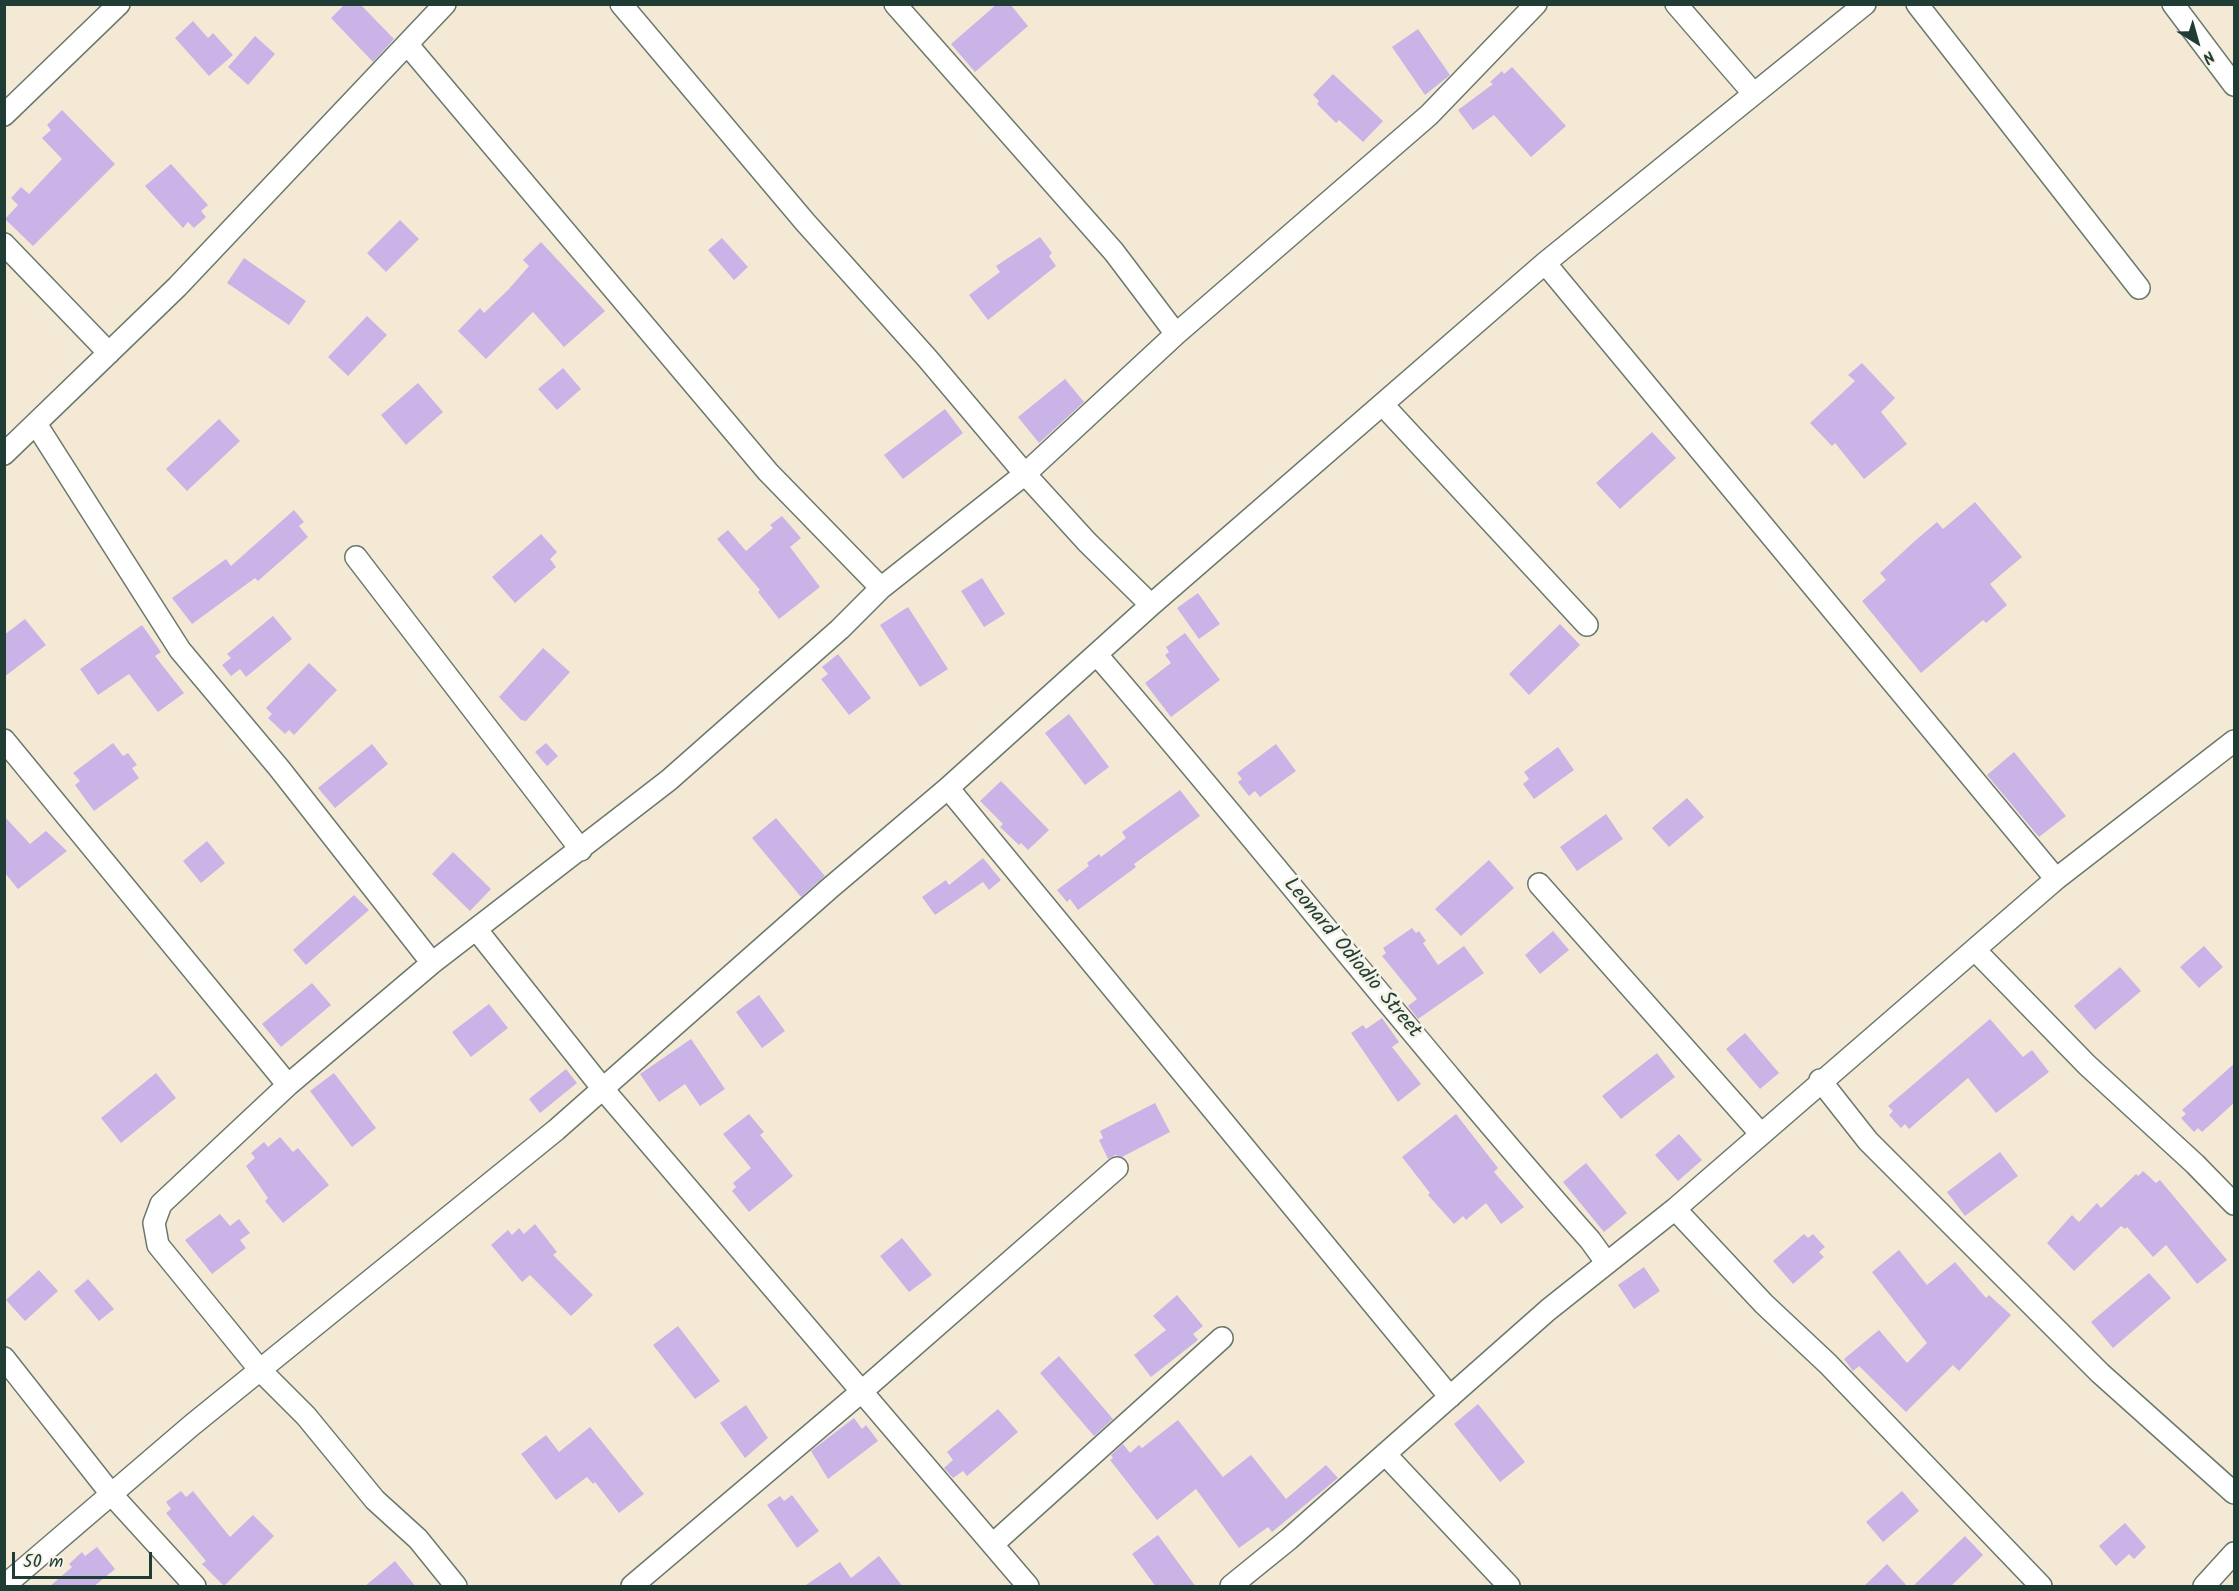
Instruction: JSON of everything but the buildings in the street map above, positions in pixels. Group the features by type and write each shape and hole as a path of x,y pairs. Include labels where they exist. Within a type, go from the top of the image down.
{"street":[{"path":"4,115 119,4"},
{"path":"4,454 177,287 445,4"},
{"path":"621,4 805,222 927,358 1025,474 1087,542 1151,605"},
{"path":"896,4 1114,252 1176,334"},
{"path":"456,1587 418,1539 375,1500 306,1416 260,1371 158,1245 154,1223 161,1204 288,1085 432,963 669,780 840,629 881,588 1025,474 1176,334 1429,115 1536,4"},
{"path":"1676,4 1754,94"},
{"path":"4,1586 112,1496 192,1425 603,1089 830,888 948,788 1151,605 1545,263 1864,4"},
{"path":"1917,4 2139,288"},
{"path":"2173,4 2235,85"},
{"path":"407,45 768,472 881,588"},
{"path":"4,244 109,353"},
{"path":"1545,263 2056,879"},
{"path":"1383,405 1587,624"},
{"path":"36,424 180,650 279,768 432,963"},
{"path":"356,557 581,850"},
{"name":"Leonard Odiodio Street","path":"1097,655 1192,764 1355,966 1590,1240 1606,1262"},
{"path":"4,740 288,1085"},
{"path":"1231,1587 1606,1262 1675,1209 1820,1080 2056,879 2235,741"},
{"path":"948,788 1450,1397"},
{"path":"1539,884 1760,1133"},
{"path":"476,929 603,1089 1028,1587"},
{"path":"1975,950 2087,1065 2235,1204"},
{"path":"1820,1080 1868,1142 2100,1373 2235,1493"},
{"path":"632,1587 861,1392 1117,1168"},
{"path":"1675,1209 1764,1304 1828,1364 2041,1587"},
{"path":"993,1544 1222,1338"},
{"path":"4,1358 112,1496 195,1587"},
{"path":"1385,1455 1509,1587"},
{"path":"2204,1587 2235,1553"}]}
